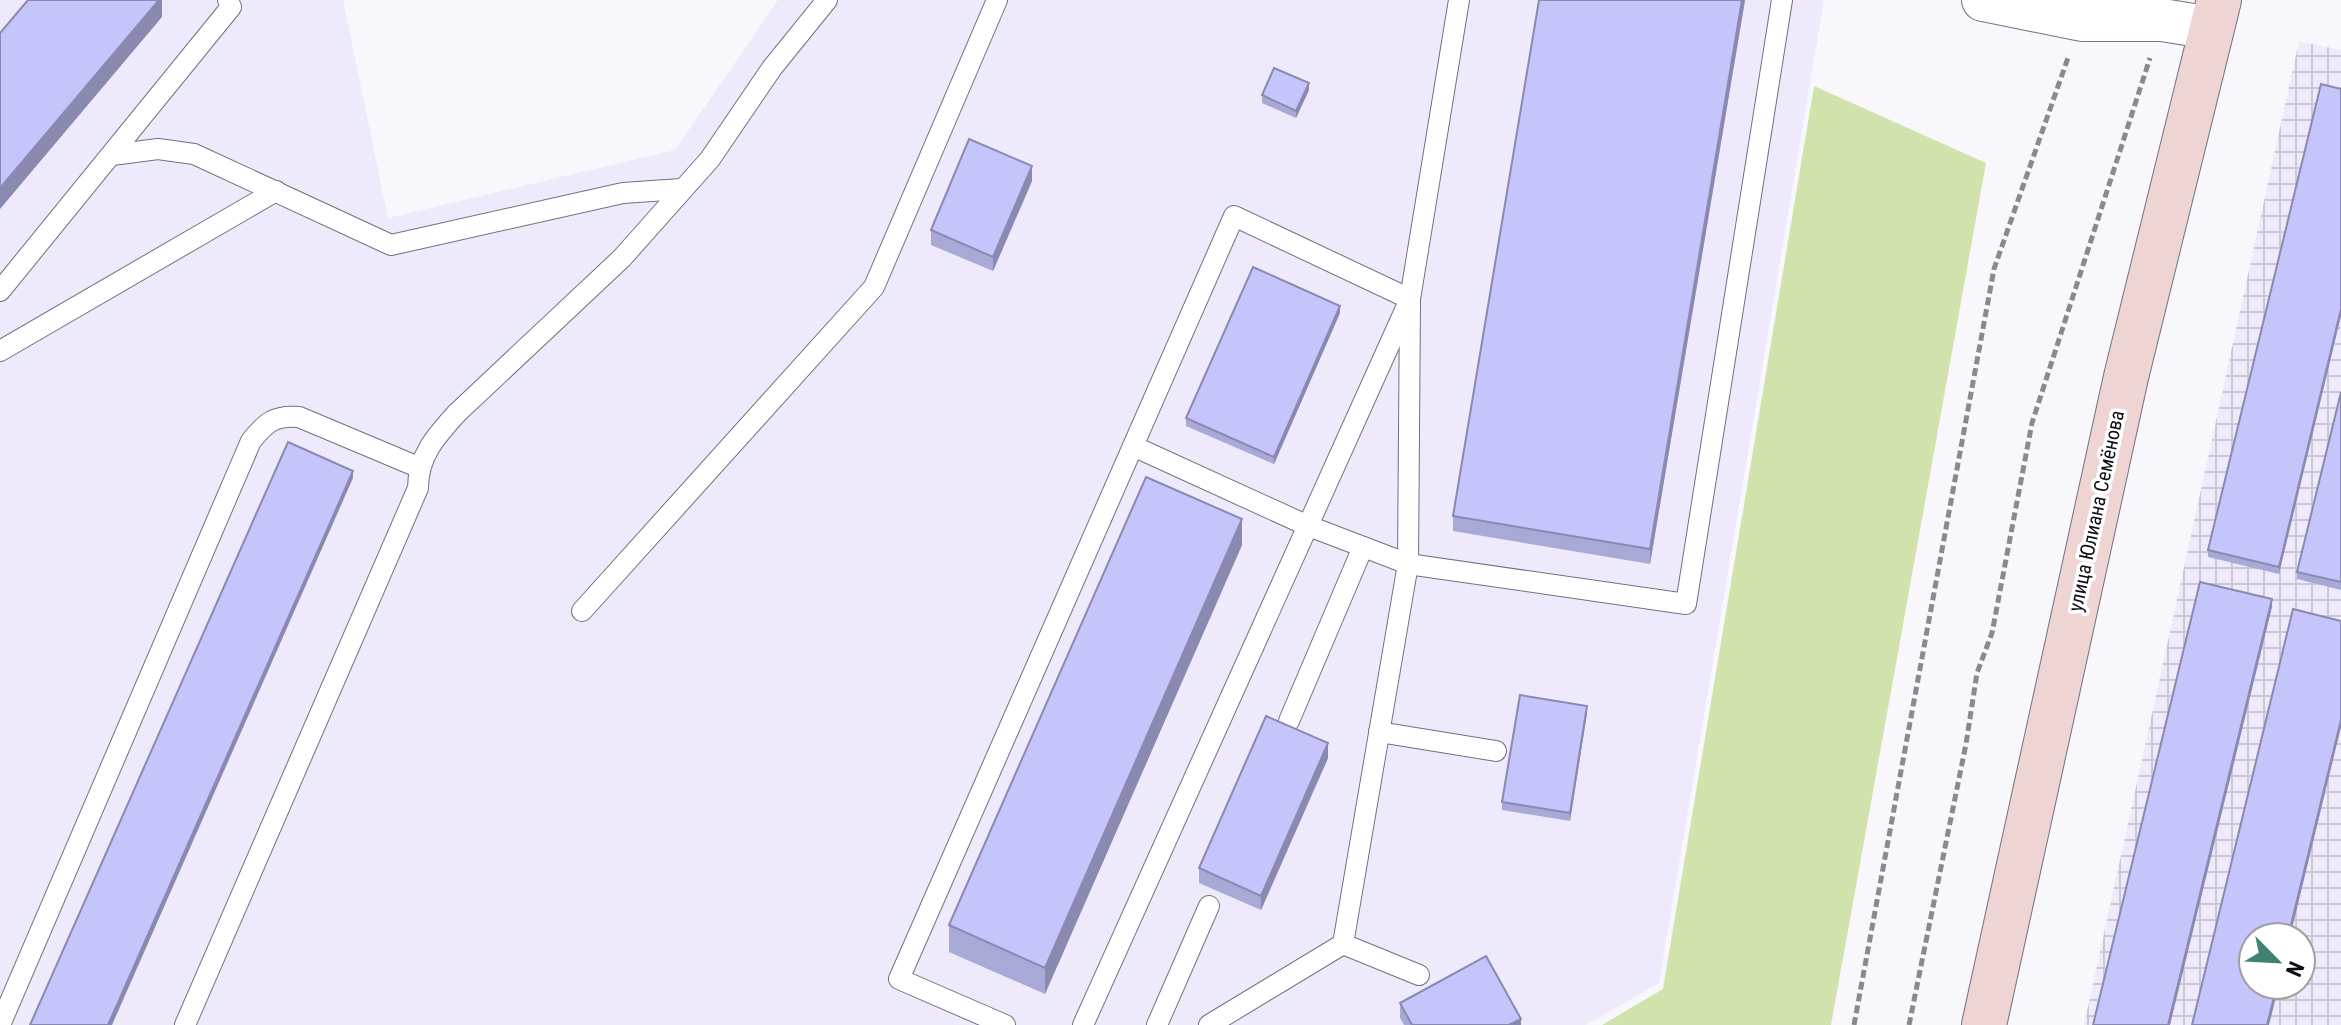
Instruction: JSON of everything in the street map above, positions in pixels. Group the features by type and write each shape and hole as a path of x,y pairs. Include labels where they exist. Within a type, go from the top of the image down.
{"street":[{"path":"1983,0 2082,20 2162,20 2215,14"},
{"name":"улица Юлиана Семёнова","path":"1984,1025 2126,377 2215,14"}],"lane":[{"path":"0,291 231,7 228,0"},
{"path":"185,1025 418,488 418,467 433,440 457,413 622,258 710,159 772,68 827,0"},
{"path":"582,611 874,287 997,0"},
{"path":"1209,1025 1343,944 1408,564 1410,299 1459,0"},
{"path":"1133,446 1306,525 1408,564 1686,604 1782,0"},
{"path":"112,155 158,149 194,154 391,245 623,193 681,189"},
{"path":"0,351 276,191"},
{"path":"1005,1025 899,979 1234,216 1410,299"},
{"path":"1083,1025 1410,299"},
{"path":"0,1025 251,441 265,423 280,415 299,417 418,467"},
{"path":"1289,721 1363,547"},
{"path":"1379,732 1496,751"},
{"path":"1157,1025 1209,906"},
{"path":"1343,944 1419,975"}],"path":[{"path":"1854,1025 1994,269 2082,20"},
{"path":"1909,1025 1966,744 1977,673 1992,633 2032,423 2162,20"}],"shaded area":[{"path":"0,0 343,0 388,218 675,150 778,0 1824,0 1659,983 1586,1025 0,1025"},
{"path":"2299,41 2341,50 2341,1025 2084,1025"}],"green space":[{"path":"1814,86 1986,163 1831,1025 1602,1025 1663,989"}],"building":[{"path":"28,0 159,0 0,188 0,33"},
{"path":"1539,0 1742,0 1650,549 1453,516"},
{"path":"1274,68 1309,83 1296,111 1262,95"},
{"path":"2321,84 2341,89 2341,309 2279,567 2208,550"},
{"path":"969,139 1032,166 993,257 931,230"},
{"path":"1253,267 1340,306 1274,457 1186,418"},
{"path":"2341,392 2341,582 2297,572"},
{"path":"288,442 353,471 108,1025 30,1025"},
{"path":"1146,477 1242,519 1045,968 949,925"},
{"path":"2200,582 2272,599 2168,1025 2093,1025"},
{"path":"2293,609 2341,621 2341,720 2292,921 2237,921 2237,1001 2273,1001 2267,1025 2192,1025"},
{"path":"1520,695 1587,706 1570,813 1502,802"},
{"path":"1266,716 1328,743 1261,896 1199,868"},
{"path":"1486,956 1521,1019 1509,1025 1412,1025 1400,1003"}]}
